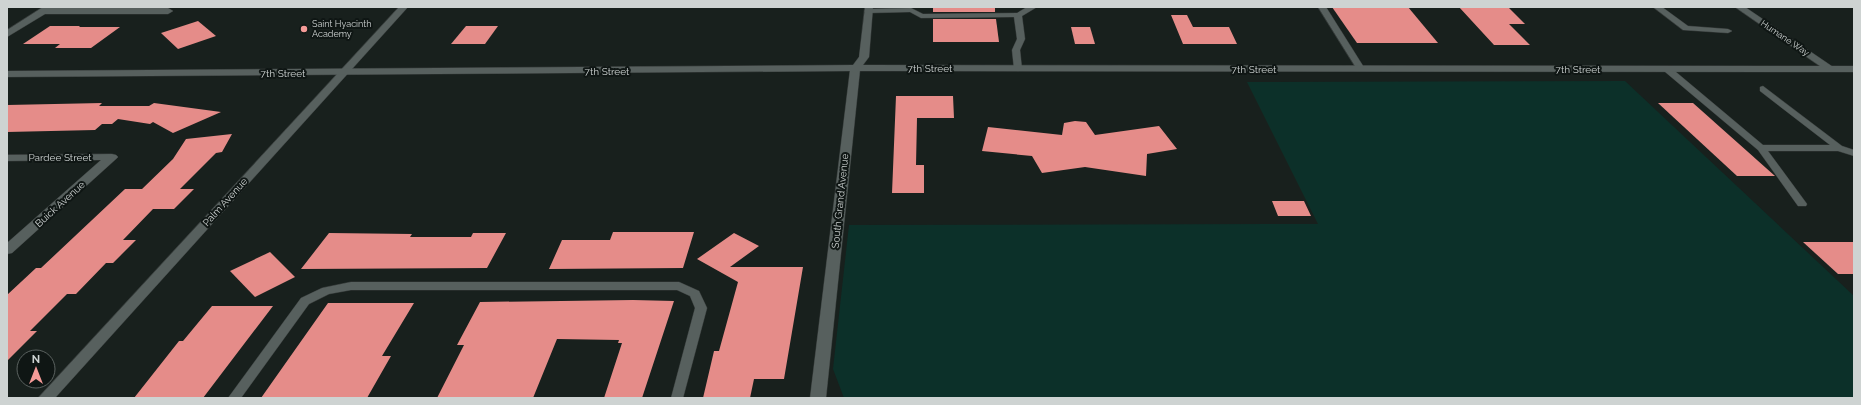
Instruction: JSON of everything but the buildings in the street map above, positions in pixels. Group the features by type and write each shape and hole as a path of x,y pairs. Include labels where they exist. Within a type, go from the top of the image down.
{"street":[{"name":"Palm Avenue","path":"46,398 404,7"},
{"name":"Humane Way","path":"1739,7 1831,69"},
{"path":"7,34 46,9 168,11"},
{"name":"South Grand Avenue","path":"818,398 855,70 864,57 869,9"},
{"name":"7th Street","path":"7,74 1018,68 1854,69"},
{"name":"Pardee Street","path":"7,158 112,157"},
{"name":"Buick Avenue","path":"7,250 112,157"}],"lane":[{"path":"869,9 911,9 921,16 1018,16 1033,7"},
{"path":"1322,7 1361,69"},
{"path":"1657,7 1686,28 1728,31"},
{"path":"1018,16 1021,39 1016,50 1018,68"},
{"path":"1667,69 1761,148 1802,204"},
{"path":"1763,89 1838,148"},
{"path":"1761,148 1838,148 1854,153"},
{"path":"234,398 305,301 326,291 351,286 679,286 695,294 701,308 677,398"}],"green space":[{"path":"1625,81 1854,296 1854,398 844,398 833,369 849,225 1318,224 1247,82"}],"place":[{"name":"Saint Hyacinth Academy","path":"304,29"}]}
